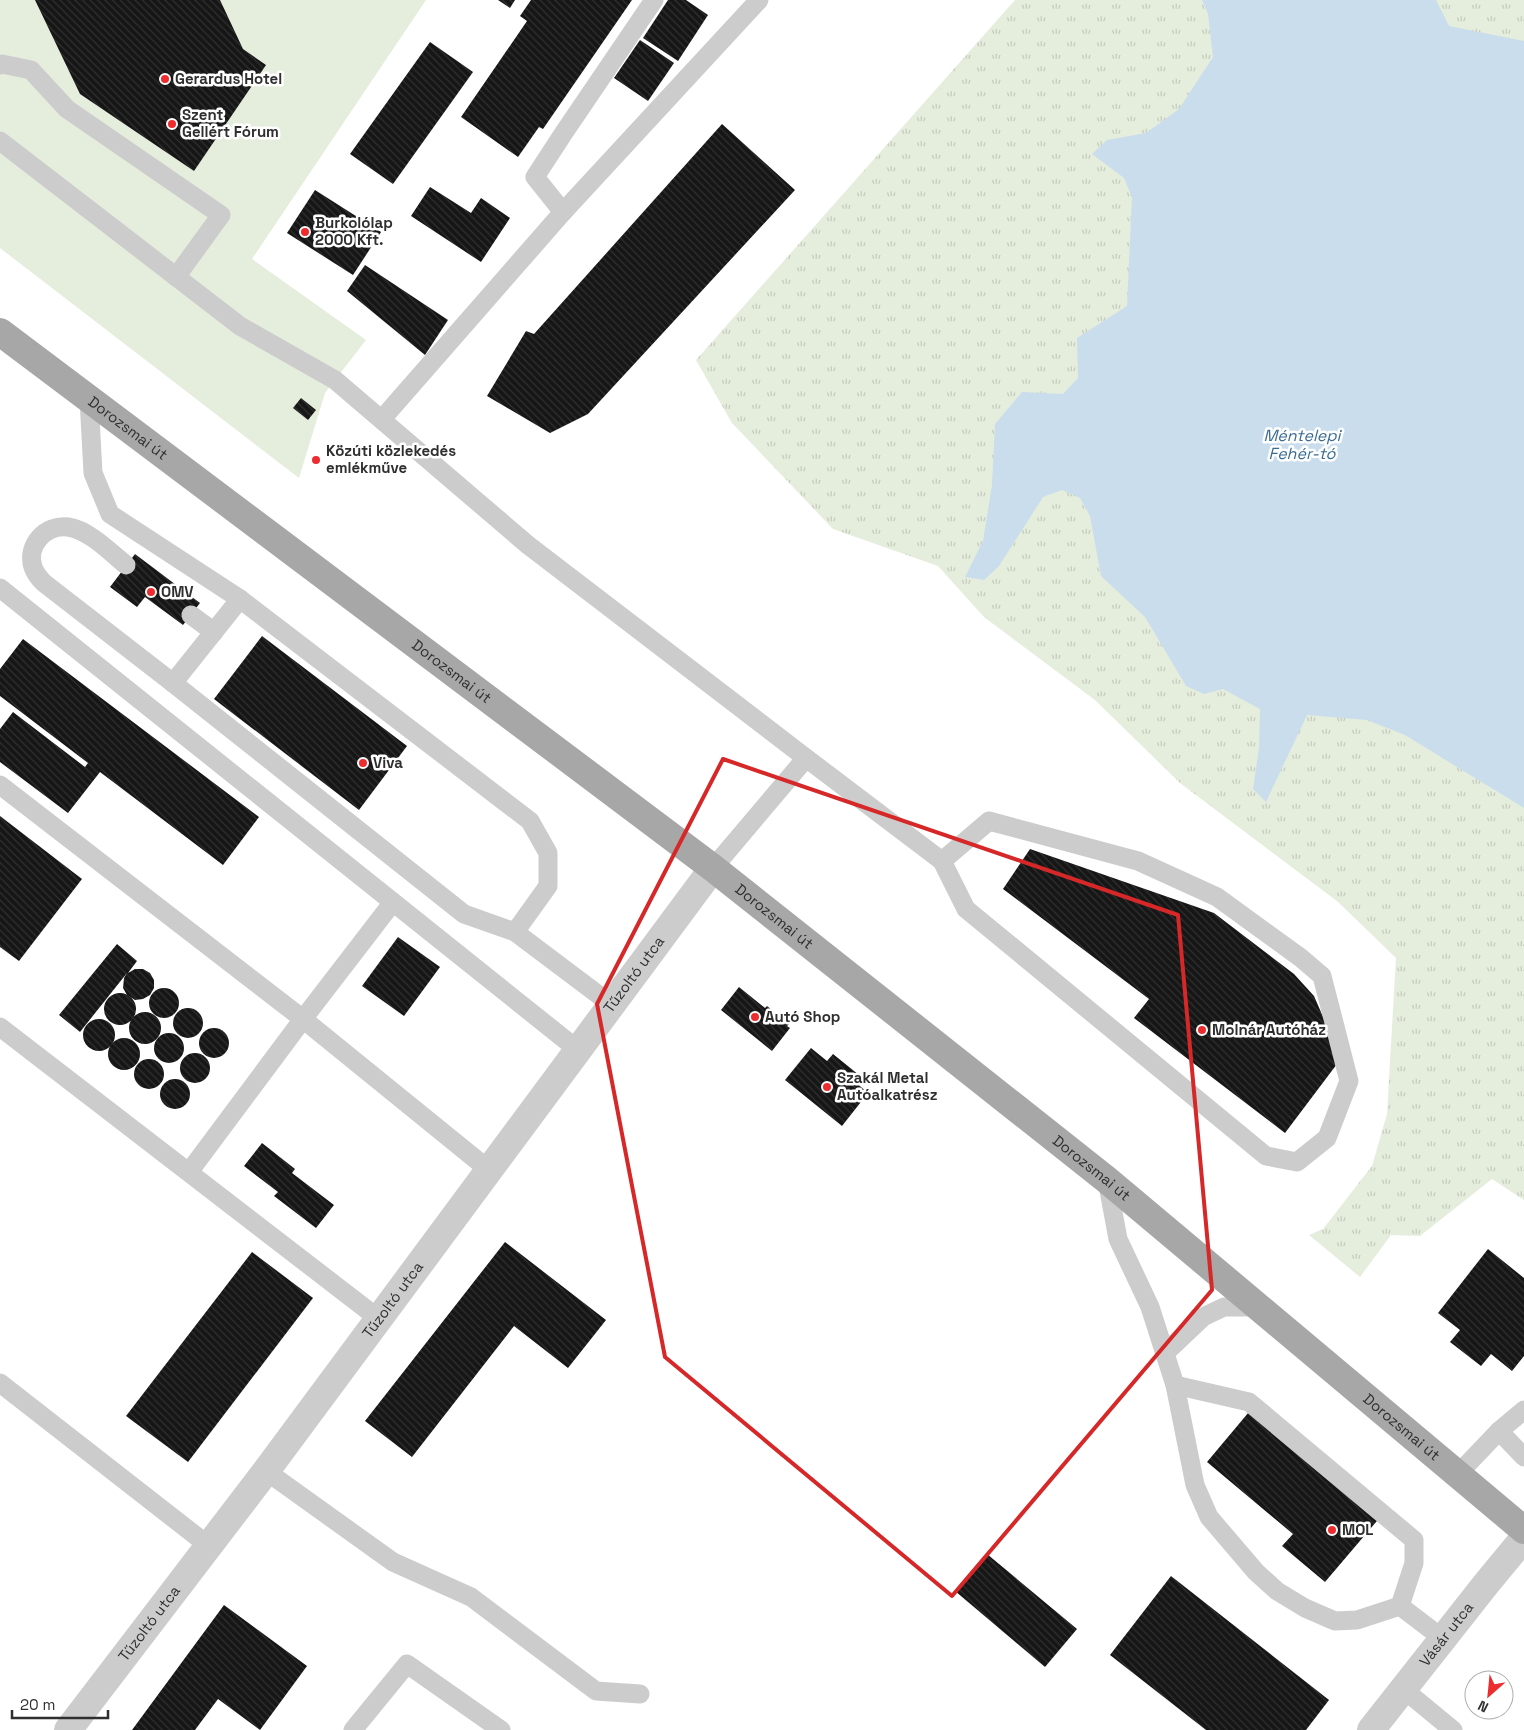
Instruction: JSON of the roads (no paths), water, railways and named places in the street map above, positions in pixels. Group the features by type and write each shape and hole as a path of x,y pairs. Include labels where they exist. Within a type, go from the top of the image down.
{"main road":[{"name":"Dorozsmai út","path":"0,332 713,868 1107,1180 1261,1307 1524,1530"}],"street":[{"name":"Tűzoltó utca","path":"68,1730 266,1471 713,868"},
{"name":"Vásár utca","path":"1371,1730 1402,1688 1524,1538"}],"lane":[{"path":"564,212 535,177 654,0"},
{"path":"382,419 564,212 758,0"},
{"path":"0,65 31,70 67,110 221,215 176,277"},
{"path":"0,141 240,326 335,380 528,545 942,861 966,909 1266,1156 1297,1162 1327,1138 1349,1081 1322,976 1301,958 1232,908 1216,897 1138,861 989,821 942,861"},
{"path":"89,399 93,473 110,514 240,599 530,821 548,853 548,886 516,932"},
{"path":"126,565 90,537 68,527 48,530 40,536 34,545 32,555 32,566 44,583 464,914 516,932 612,1004"},
{"path":"0,588 578,1050"},
{"path":"173,684 240,599"},
{"path":"191,614 214,632"},
{"path":"713,868 806,758"},
{"path":"0,785 303,1018 489,1170"},
{"path":"189,1172 303,1018 394,902"},
{"path":"0,1027 379,1319"},
{"path":"1107,1180 1118,1239 1150,1307 1176,1385 1195,1484 1209,1517 1256,1572 1276,1591 1305,1608 1335,1621 1357,1620 1400,1606"},
{"path":"1165,1353 1203,1317 1224,1307 1261,1307"},
{"path":"0,1383 209,1546"},
{"path":"1176,1385 1249,1402 1414,1540 1414,1563 1400,1606"},
{"path":"1458,1474 1499,1431 1524,1410"},
{"path":"1499,1431 1524,1457"},
{"path":"266,1471 393,1562 471,1597 596,1691 640,1694"},
{"path":"1400,1606 1442,1638"},
{"path":"353,1730 407,1664 501,1730"},
{"path":"1402,1688 1453,1730"}],"water":[{"name":"Méntelepi Fehér-tó","path":"1202,0 1436,0 1449,26 1524,41 1524,808 1405,735 1367,720 1307,715 1266,802 1253,789 1259,748 1260,709 1223,689 1204,694 1186,686 1145,617 1101,576 1090,516 1080,498 1062,490 1043,497 999,566 984,580 965,577 983,541 992,485 995,424 1022,392 1063,394 1078,378 1077,338 1127,306 1132,197 1124,178 1092,154 1107,140 1146,133 1179,109 1213,57 1208,14"}],"place":[{"name":"Gerardus Hotel","path":"165,79"},
{"name":"Szent Gellért Fórum","path":"172,124"},
{"name":"Burkolólap 2000 Kft.","path":"305,232"},
{"name":"Közúti közlekedés emlékműve","path":"316,460"},
{"name":"OMV","path":"151,592"},
{"name":"Viva","path":"363,763"},
{"name":"Autó Shop","path":"755,1017"},
{"name":"Molnár Autóház","path":"1202,1030"},
{"name":"Szakál Metal Autóalkatrész","path":"827,1087"},
{"name":"MOL","path":"1332,1530"}]}
